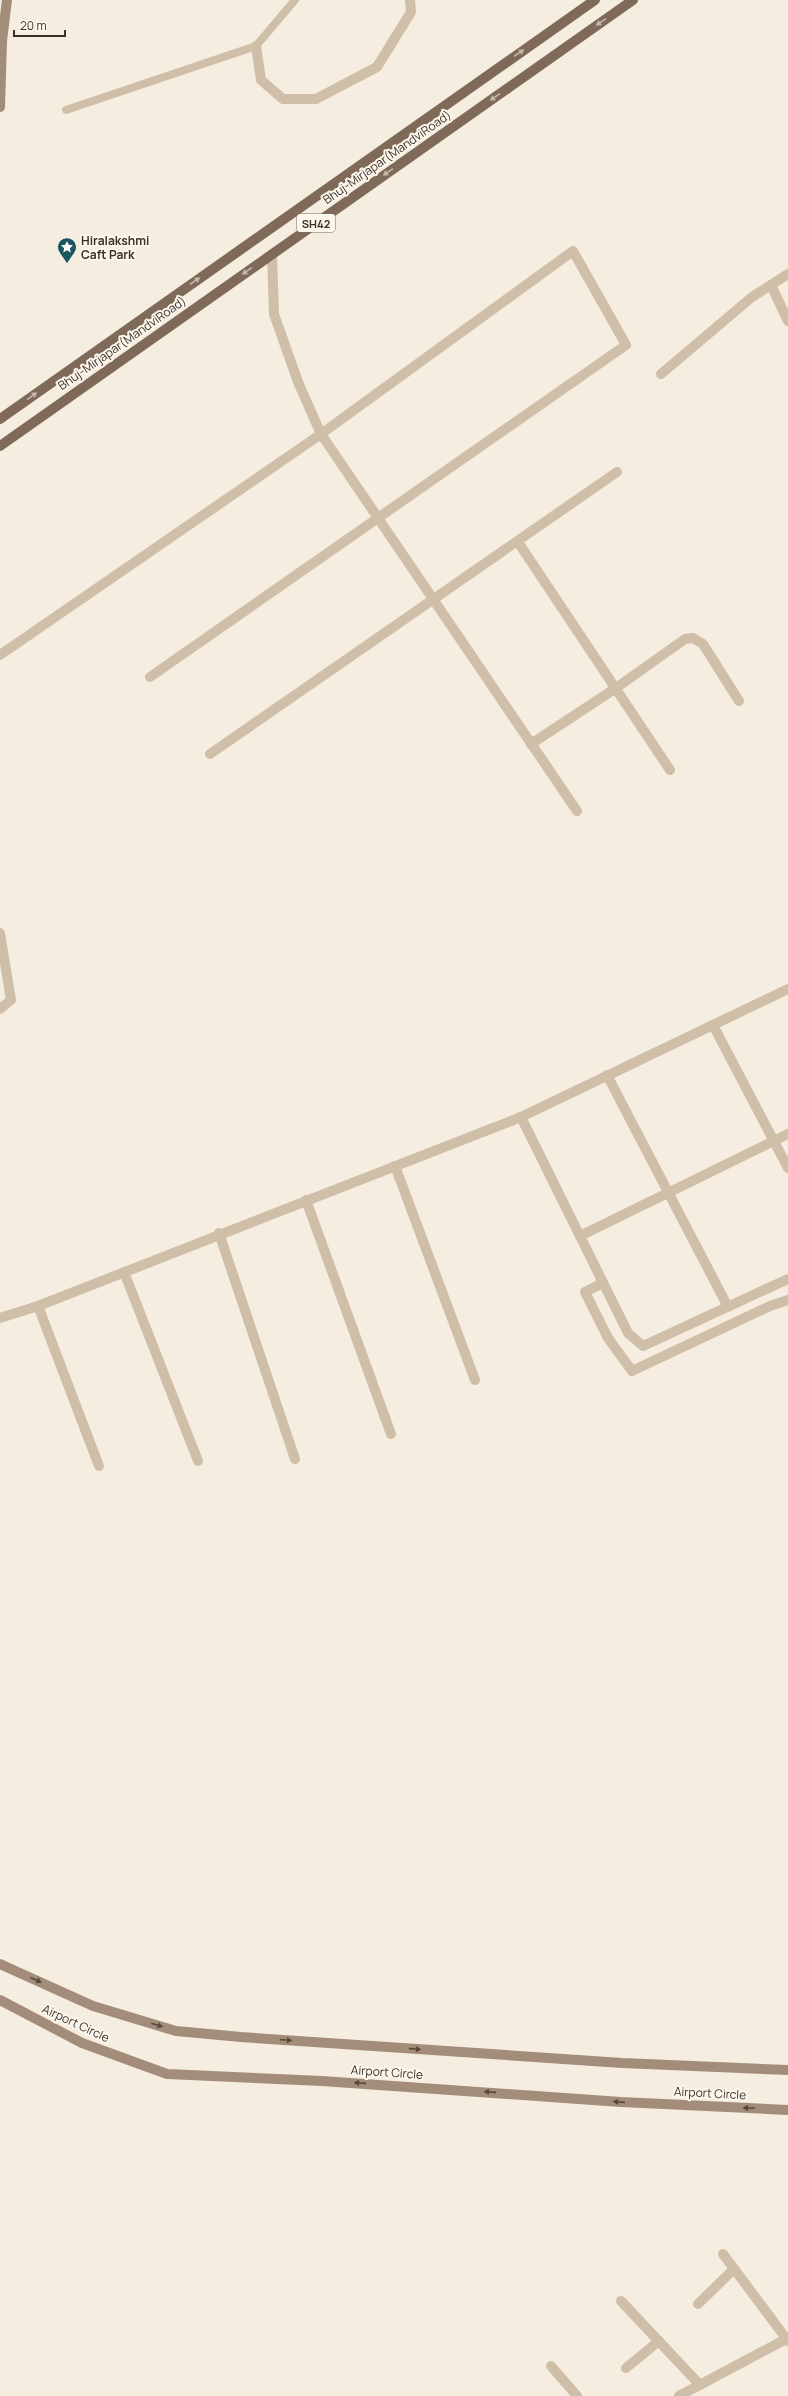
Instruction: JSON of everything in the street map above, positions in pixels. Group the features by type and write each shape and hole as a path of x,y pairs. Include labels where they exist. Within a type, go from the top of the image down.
{"main road":[{"path":"0,107 2,41 7,0"},
{"name":"Bhuj-Mirjapar(MandviRoad)","path":"0,419 595,0"},
{"name":"Bhuj-Mirjapar(MandviRoad)","path":"0,446 633,0"},
{"name":"Airport Circle","path":"0,1964 93,2006 176,2031 240,2038 622,2063 788,2070"},
{"name":"Airport Circle","path":"0,2000 82,2043 167,2074 322,2081 621,2102 788,2110"}],"street":[{"path":"256,46 261,80 277,95 283,99 316,99 377,67 411,12 410,0"},
{"path":"0,655 321,434 573,251 626,345 150,677"},
{"path":"272,254 274,314 298,382 321,434 577,811"},
{"path":"661,374 752,297 788,274"},
{"path":"771,285 788,321"},
{"path":"210,754 617,472"},
{"path":"518,542 670,770"},
{"path":"531,744 616,688 685,639 693,638 703,644 739,701"},
{"path":"0,933 11,1000 0,1009"},
{"path":"0,1318 38,1306 219,1233 521,1116 788,989"},
{"path":"713,1025 788,1168"},
{"path":"607,1075 728,1307"},
{"path":"521,1116 628,1332 643,1346 788,1279"},
{"path":"580,1236 788,1134"},
{"path":"395,1166 474,1380"},
{"path":"306,1200 391,1434"},
{"path":"219,1233 295,1459"},
{"path":"124,1272 198,1461"},
{"path":"603,1283 585,1292 608,1338 632,1371 770,1306 788,1300"},
{"path":"38,1306 99,1466"},
{"path":"684,2395 700,2385 788,2339 723,2254"},
{"path":"698,2304 734,2269"},
{"path":"621,2301 700,2385"},
{"path":"626,2368 659,2341"},
{"path":"551,2366 576,2396"}],"lane":[{"path":"66,110 256,46 295,0"}],"place":[{"name":"Hiralakshmi Caft Park","path":"67,264"}]}
